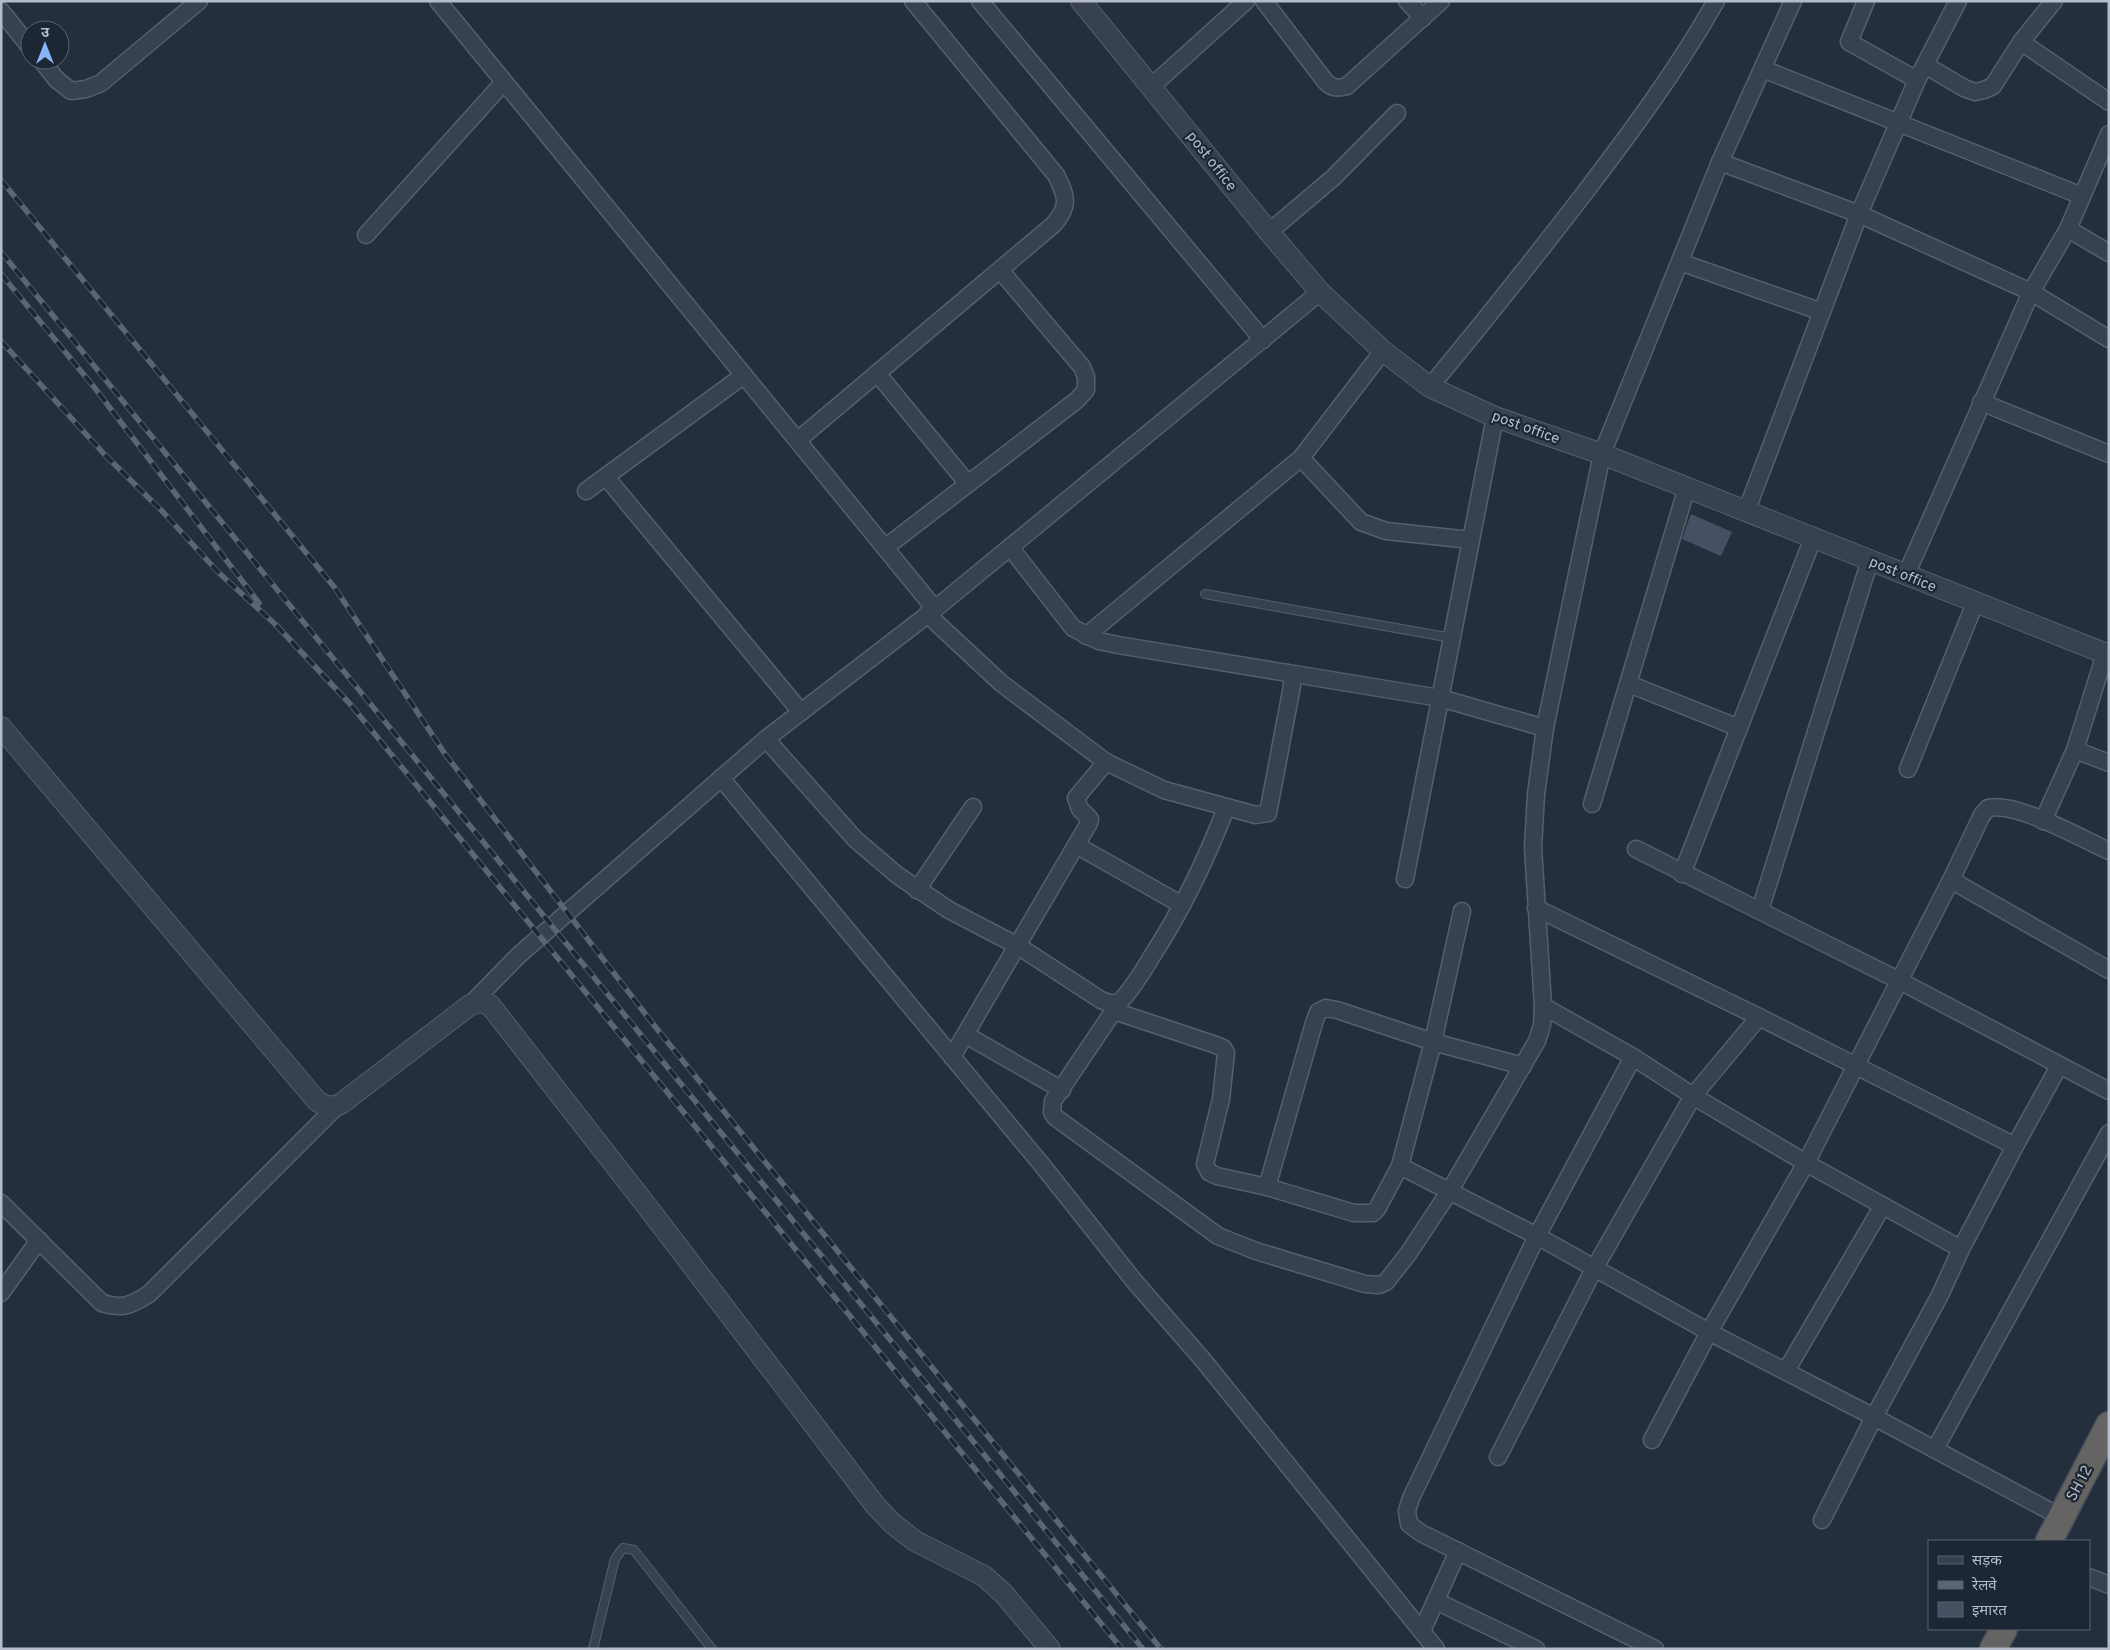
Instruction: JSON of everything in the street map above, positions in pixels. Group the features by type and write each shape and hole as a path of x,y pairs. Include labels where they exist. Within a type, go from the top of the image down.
{"highway":[{"name":"SH 12","path":"2050,1540 2109,1425"},
{"path":"1993,1649 2003,1630"}],"street":[{"path":"49,70 57,80 71,90 86,90 101,83 199,1"},
{"path":"438,1 886,548 931,611 1001,683 1106,762 1164,790 1256,816 1268,813 1270,808 1292,686 1292,678 1288,673"},
{"path":"798,440 1053,225 1062,215 1066,203 1064,192 1056,175 914,1"},
{"path":"980,1 1263,340"},
{"name":"post office","path":"1081,1 1320,292 1383,351 1430,387 1495,416 1687,487 2107,654"},
{"path":"1152,86 1246,1"},
{"path":"1264,1 1325,81 1335,88 1347,86 1441,1"},
{"path":"1407,1 1423,18"},
{"path":"1430,387 1507,294 1656,98 1690,47 1716,1"},
{"path":"1226,808 1212,844 1170,928 1062,1090 1052,1107 1055,1117 1218,1236 1256,1251 1365,1284 1379,1285 1386,1282 1408,1254 1450,1192 1524,1066 1537,1041 1542,1026 1533,822 1546,728 1602,454 1720,162 1793,1"},
{"path":"1866,1 1849,42 1917,80"},
{"path":"1746,512 1859,214 1917,80 1958,1"},
{"path":"1925,65 1964,88 1975,92 1993,86 2021,42 2054,1"},
{"path":"1,11 20,35"},
{"path":"2021,42 2109,102"},
{"path":"1763,70 2082,196"},
{"path":"366,235 504,82"},
{"path":"1269,232 1334,177 1398,113"},
{"path":"1906,575 2031,292 2068,229 2109,134"},
{"path":"1720,162 1859,214 2031,292 2109,339"},
{"path":"2068,229 2109,253"},
{"path":"1680,262 1822,312"},
{"path":"886,548 1077,400 1086,390 1086,377 1082,367 1000,270"},
{"path":"1,1203 102,1303 118,1307 132,1305 148,1294 335,1108 470,1005 519,954 766,739 931,611 1320,292"},
{"path":"1086,636 1301,458 1383,351"},
{"path":"877,373 968,484"},
{"path":"586,492 744,375"},
{"path":"1981,402 2109,454"},
{"path":"1405,879 1495,416"},
{"path":"1301,458 1353,515 1373,528 1471,540"},
{"path":"606,477 801,712"},
{"path":"1592,804 1687,487"},
{"path":"1682,874 1813,538"},
{"path":"1010,547 1073,628 1086,636 1118,645 1440,698 1546,728"},
{"path":"1760,910 1870,560"},
{"path":"1908,769 1975,603"},
{"path":"2043,820 2075,750 2107,654"},
{"path":"1629,684 1739,728"},
{"path":"1,727 317,1101 335,1108"},
{"path":"766,739 855,838 878,860 917,890 1018,946 1101,1000 1223,1048 1226,1053 1220,1099 1204,1164 1209,1172 1217,1176 1267,1187 1354,1213 1373,1213 1377,1209 1400,1166 1432,1042 1462,912"},
{"path":"2075,750 2109,763"},
{"path":"952,1057 1090,819 1080,809 1076,798 1106,762"},
{"path":"721,778 1042,1164 1135,1282 1209,1367 1436,1649"},
{"path":"1652,1440 1709,1332 1806,1163 1854,1066 1900,981 1982,815 1988,808 1996,806 2007,808 2043,820 2109,851"},
{"path":"917,890 973,807"},
{"path":"1076,845 1182,905"},
{"path":"1636,849 1682,874 1760,910 1900,981 2109,1091"},
{"path":"1951,880 2109,970"},
{"path":"1536,908 1759,1017 2015,1146"},
{"path":"470,1005 481,1002 490,1005 496,1012 658,1220 874,1505 892,1523 915,1541 984,1576 1004,1594 1050,1649"},
{"path":"1542,1006 1633,1057 1693,1096 1806,1163 1882,1207 1907,1218 1961,1249"},
{"path":"1267,1187 1318,1012 1326,1008 1432,1042 1524,1066"},
{"path":"1498,1457 1594,1269 1693,1096 1759,1017"},
{"path":"966,1035 1062,1090"},
{"path":"1633,1057 1537,1236 1411,1498 1407,1511 1409,1524 1421,1533 1655,1649"},
{"path":"1822,1520 1874,1417 1940,1295 1961,1249 2059,1066"},
{"path":"1935,1449 2109,1133"},
{"path":"1400,1166 1537,1236 1709,1332 1935,1449 2061,1517"},
{"path":"1786,1371 1882,1207"},
{"path":"1,1293 39,1240"},
{"path":"1422,1631 1458,1551"},
{"path":"2090,1577 2109,1585"},
{"path":"1436,1601 1536,1649"}],"lane":[{"path":"1205,594 1452,638"},
{"path":"593,1649 615,1559 623,1548 634,1550 712,1649"}],"building":[{"path":"1691,514 1732,532 1721,556 1682,539"}],"railway":[{"path":"1,180 335,588 445,754 657,1029 1161,1649"},
{"path":"1,252 1143,1649"},
{"path":"1,274 94,387 259,603"},
{"path":"1,341 105,455 163,512 218,572 276,625 351,705 1122,1649"}]}
